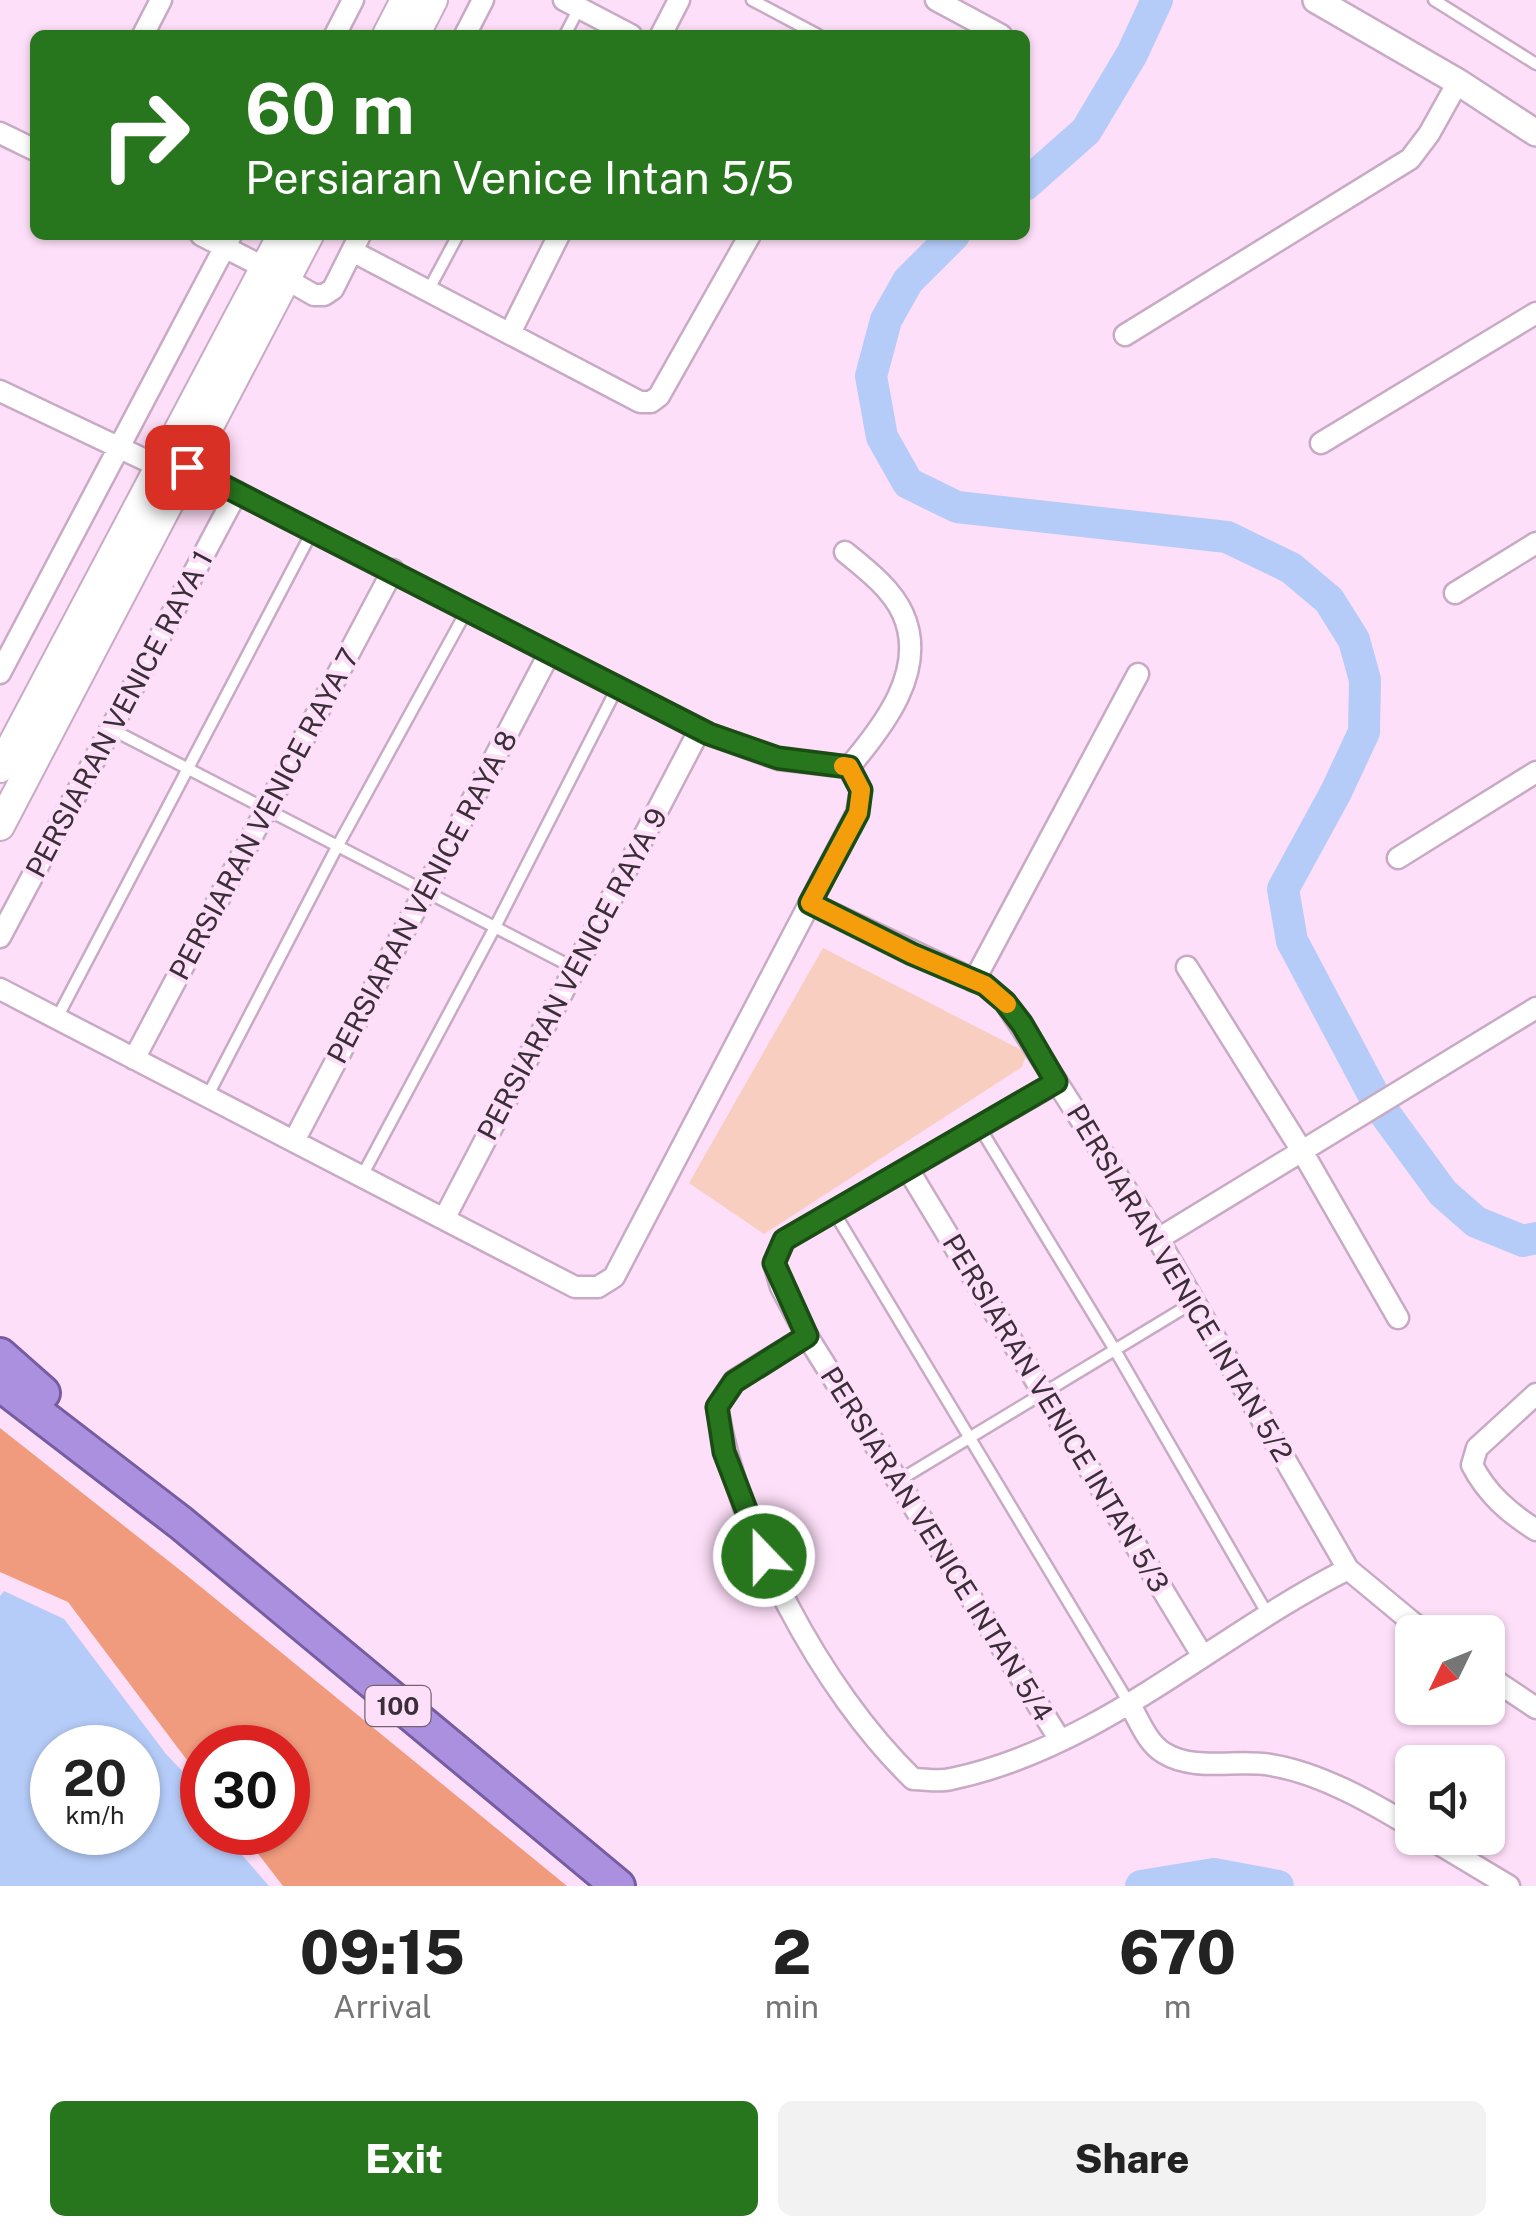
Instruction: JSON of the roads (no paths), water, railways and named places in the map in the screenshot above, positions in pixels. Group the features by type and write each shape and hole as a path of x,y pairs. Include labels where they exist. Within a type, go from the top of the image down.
{"highway":[{"name":"100","path":"0,1355 181,1524"},
{"name":"100","path":"0,1384 181,1524 618,1886"}],"main road":[{"path":"390,30 405,0"},
{"path":"418,30 433,0"},
{"path":"174,467 256,335 276,274 281,240"},
{"path":"0,826 92,623 278,266 304,240"},
{"path":"0,768 92,623"}],"street":[{"path":"146,30 161,0"},
{"path":"338,30 353,0"},
{"path":"468,30 483,0"},
{"path":"663,30 678,0"},
{"path":"936,0 992,30"},
{"path":"1316,0 1458,82 1536,133"},
{"path":"573,3 622,30"},
{"path":"1125,334 1410,159 1458,82"},
{"path":"0,132 30,147"},
{"path":"510,333 556,240"},
{"path":"0,672 228,241 276,274 314,295 324,296 333,288 356,243 428,291 640,402 651,402 659,396 747,240"},
{"path":"1321,443 1536,313"},
{"path":"0,390 120,448 237,492 745,749 778,758 849,767"},
{"name":"PERSIARAN VENICE RAYA 1","path":"0,937 237,492"},
{"path":"1455,592 1536,543"},
{"path":"845,552 885,588 903,614 911,647 894,706 849,767"},
{"name":"PERSIARAN VENICE RAYA 7","path":"134,1058 393,570"},
{"name":"PERSIARAN VENICE RAYA 8","path":"294,1141 550,652"},
{"path":"974,980 1138,674"},
{"name":"PERSIARAN VENICE RAYA 9","path":"444,1219 700,729"},
{"path":"0,989 575,1287 598,1288 614,1277 858,813 861,790 849,767"},
{"path":"1398,858 1536,772"},
{"name":"PERSIARAN VENICE INTAN 5/2","path":"810,903 974,980 1005,1002 1158,1239 1348,1568 1404,1615"},
{"path":"1186,968 1302,1151 1398,1318"},
{"path":"1158,1239 1536,1008"},
{"path":"834,1212 1056,1082"},
{"name":"PERSIARAN VENICE INTAN 5/3","path":"909,1171 1202,1655"},
{"name":"PERSIARAN VENICE INTAN 5/4","path":"834,1212 784,1240 774,1263 807,1336 1060,1740"},
{"path":"807,1336 734,1382 717,1407 724,1452 779,1592 837,1684 888,1755 913,1779 948,1780 1016,1759 1060,1740 1130,1702 1268,1613 1348,1568"},
{"path":"1536,1394 1477,1448 1472,1465 1483,1486 1514,1516 1536,1530"},
{"path":"1505,1687 1536,1708"},
{"path":"1130,1702 1153,1745 1178,1760 1269,1765 1302,1774 1395,1816"},
{"path":"1457,1855 1509,1886"}],"lane":[{"path":"752,0 809,30"},
{"path":"1434,0 1536,64"},
{"path":"565,30 573,3"},
{"path":"428,291 455,240"},
{"path":"56,1018 314,530"},
{"path":"207,1098 336,847 468,609"},
{"path":"361,1177 618,686"},
{"path":"111,729 575,968"},
{"path":"980,1128 1268,1613"},
{"path":"834,1212 1130,1702"},
{"path":"898,1481 1195,1302"}],"water":[{"path":"4,1591 64,1619 144,1725 30,1725 30,1855 160,1855 160,1746 180,1769 180,1855 242,1855 269,1886 0,1886 0,1596"}],"waterway":[{"path":"1030,181 1086,131 1132,54 1157,0"},
{"path":"949,240 908,281 886,320 871,376 882,437 908,483 957,507 1227,537 1291,568 1329,600 1354,640 1365,680 1364,732 1283,889 1292,941 1380,1107 1443,1193 1476,1222 1523,1241 1536,1238"},
{"path":"1141,1886 1214,1874 1278,1886"}]}
